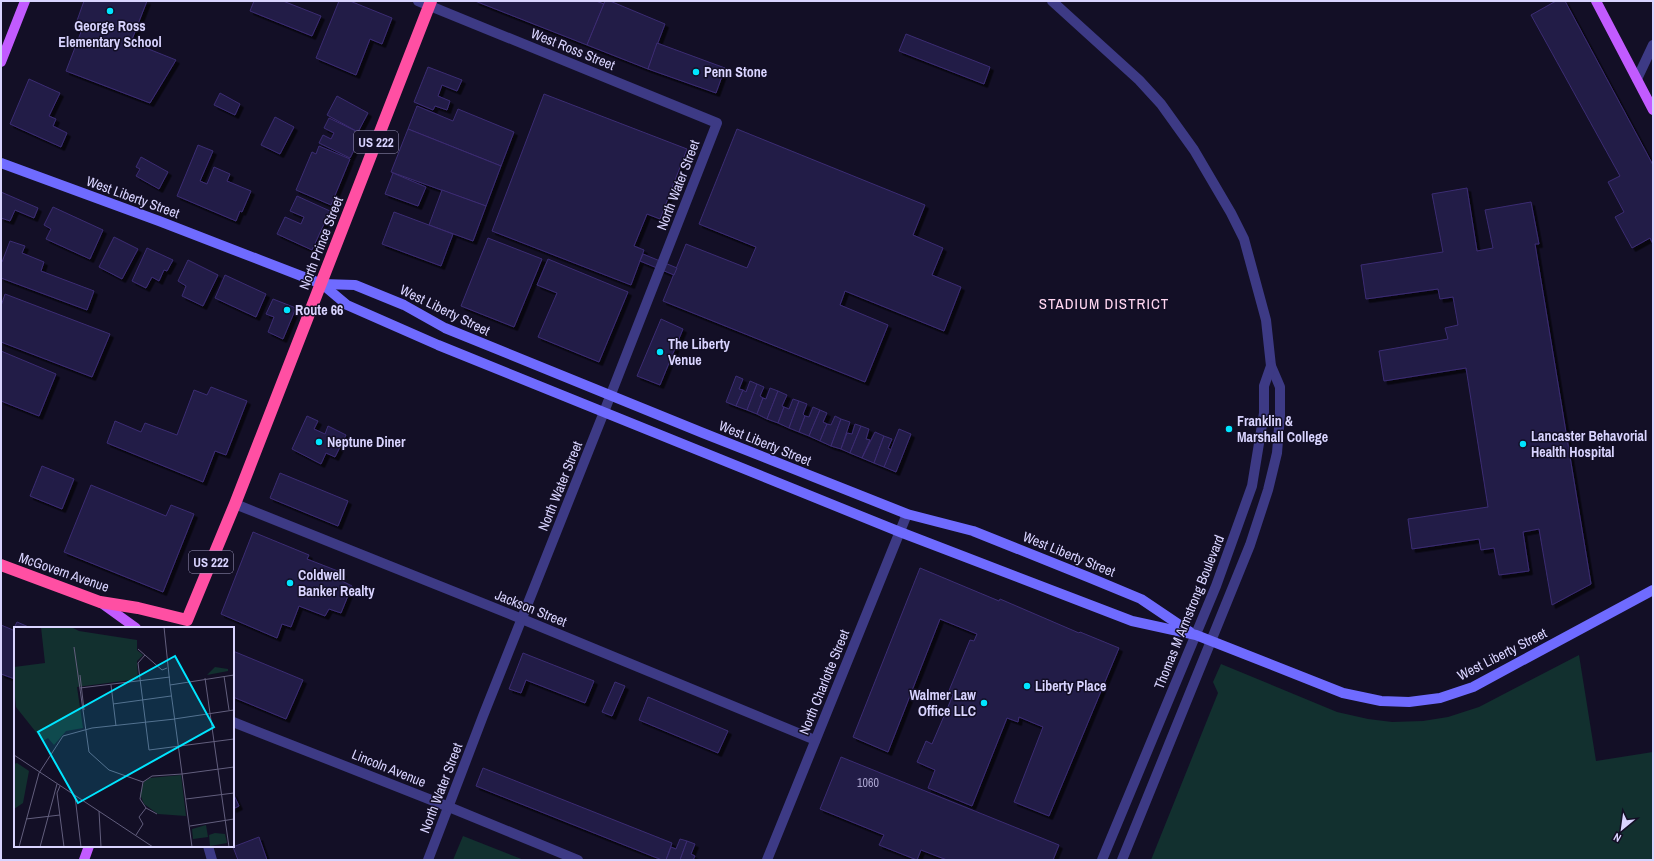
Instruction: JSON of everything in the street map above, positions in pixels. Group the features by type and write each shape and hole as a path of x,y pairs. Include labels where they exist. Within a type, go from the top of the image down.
{"highway":[{"name":"North Prince Street","path":"186,624 322,284 426,2"},
{"name":"McGovern Avenue","path":"1,565 100,602 138,608 186,624"}],"main road":[{"path":"1,62 25,1"},
{"path":"1596,1 1653,110"},
{"name":"West Liberty Street","path":"1,163 159,221 322,284 347,305 438,345 900,532 1132,621 1196,635"},
{"name":"West Liberty Street","path":"322,284 355,285 404,305 445,328 610,396 907,514 973,531 1141,599 1196,635 1343,693 1381,701 1409,702 1440,698 1474,687 1653,590"},
{"path":"100,602 135,627"},
{"path":"84,860 89,847"}],"street":[{"name":"Thomas M Armstrong Boulevard","path":"1052,1 1139,80 1178,126 1194,150 1231,213 1244,239 1266,320 1271,366 1280,386 1280,415 1277,453 1268,490 1250,545 1122,860"},
{"name":"West Ross Street","path":"426,2 717,122"},
{"path":"1637,79 1653,45"},
{"name":"North Water Street","path":"428,860 483,716 717,122"},
{"name":"Thomas M Armstrong Boulevard","path":"1102,860 1216,586 1252,486 1264,413 1264,386 1271,366"},
{"name":"Jackson Street","path":"235,504 522,619 815,740"},
{"name":"North Charlotte Street","path":"767,860 907,514"},
{"name":"Lincoln Avenue","path":"234,722 449,807 578,860"},
{"path":"208,847 212,860"}],"green space":[{"path":"1579,655 1596,761 1653,752 1653,860 1151,860 1218,693 1213,682 1221,664 1337,712 1368,719 1392,722 1423,721 1448,717 1479,707"},
{"path":"463,836 524,860 453,860"}],"building":[{"path":"84,1 147,1 131,42 176,60 150,103 66,71 81,32 74,29"},
{"path":"254,1 283,1 321,16 312,36 250,11"},
{"path":"339,1 350,1 392,18 382,44 370,39 356,75 316,58"},
{"path":"475,1 596,1 604,4 587,45"},
{"path":"605,1 610,1 665,24 648,69 587,45"},
{"path":"1556,1 1565,1 1653,165 1653,244 1650,238 1632,248 1615,217 1624,212 1608,182 1620,176 1531,15"},
{"path":"906,34 990,67 984,84 899,51"},
{"path":"657,43 725,68 716,93 648,69"},
{"path":"428,67 462,80 457,91 442,85 438,96 450,101 447,110 435,106 433,110 414,102"},
{"path":"29,79 60,93 49,116 56,119 53,126 67,133 61,147 10,124"},
{"path":"220,93 240,104 235,115 214,105"},
{"path":"544,94 687,149 660,219 647,214 634,246 644,250 631,285 492,231"},
{"path":"337,96 368,113 358,132 327,115"},
{"path":"417,106 453,121 458,109 514,132 501,166 408,129"},
{"path":"275,117 294,127 280,154 261,145"},
{"path":"329,118 362,134 350,158 319,143 323,135 331,139 334,133 324,128"},
{"path":"408,129 501,166 486,206 391,172"},
{"path":"737,129 925,205 913,235 943,248 932,275 961,287 944,331 845,291 840,305 888,325 865,382 663,301 686,244 747,268 756,247 699,224"},
{"path":"198,145 213,151 200,181 207,184 214,167 230,174 227,181 251,191 242,212 240,211 236,221 177,196"},
{"path":"319,146 350,159 331,205 296,190 312,152 316,154"},
{"path":"141,157 168,172 159,189 136,176 140,169 136,167"},
{"path":"393,173 426,187 418,206 385,194"},
{"name":"Lancaster Behavorial Health Hospital","path":"1467,188 1477,251 1493,248 1485,210 1531,202 1539,244 1535,244 1591,584 1552,605 1539,529 1523,532 1529,571 1499,575 1494,548 1481,550 1479,539 1412,549 1408,519 1488,507 1466,368 1384,381 1379,351 1448,339 1445,328 1458,325 1453,297 1440,299 1438,289 1366,299 1361,265 1443,252 1432,194"},
{"path":"442,190 486,206 473,241 429,225"},
{"path":"1,192 38,208 34,218 15,210 10,221 1,218"},
{"path":"297,196 330,211 312,250 277,234 285,217 301,224 304,217 290,211"},
{"path":"53,207 103,230 90,259 46,239 51,229 44,225"},
{"path":"394,212 453,234 441,266 382,244"},
{"path":"114,237 138,249 122,279 99,267"},
{"path":"488,238 542,259 514,327 461,306"},
{"path":"10,241 25,246 22,253 44,262 41,271 94,291 87,310 1,278 1,261 2,262"},
{"path":"147,248 173,260 167,271 164,270 159,281 152,277 146,288 132,281"},
{"path":"643,254 677,268 674,275 640,261"},
{"path":"548,259 628,292 599,362 538,337 557,293 537,285"},
{"path":"188,260 218,275 203,306 182,296 186,286 178,281"},
{"path":"225,275 266,294 256,317 215,298"},
{"path":"5,294 110,334 92,377 1,342 1,306"},
{"path":"273,299 296,308 283,339 268,332 274,317 266,314"},
{"name":"The Liberty Venue","path":"661,319 683,329 660,385 637,376"},
{"path":"1,351 56,374 39,416 1,401"},
{"path":"736,376 743,379 739,389 743,390 736,406 726,402"},
{"path":"750,381 757,384 747,410 736,406 743,390 746,392"},
{"path":"757,384 764,387 760,396 763,398 757,414 747,410"},
{"path":"211,387 247,401 226,455 215,451 203,482 107,443 115,421 141,432 145,423 177,435 194,390 207,395"},
{"path":"770,388 778,391 767,419 757,414 763,398 766,399"},
{"path":"778,391 787,395 782,406 784,407 778,423 767,419"},
{"path":"793,399 799,401 789,428 778,423 784,407 789,409"},
{"path":"799,401 807,404 803,414 805,416 799,432 789,428"},
{"path":"813,407 820,410 809,436 799,432 805,416 809,417"},
{"path":"820,410 827,413 823,422 827,424 820,441 809,436"},
{"name":"Neptune Diner","path":"307,416 318,421 314,429 325,434 328,426 346,435 335,457 326,453 321,464 292,449"},
{"path":"835,416 841,419 831,446 820,441 827,424 831,425"},
{"path":"841,419 850,422 841,449 831,446"},
{"path":"855,424 861,426 850,453 841,449 847,433 852,434"},
{"path":"861,426 869,429 866,439 870,440 862,458 850,453"},
{"path":"899,429 911,434 896,472 884,467"},
{"path":"875,432 884,436 874,463 862,458"},
{"path":"884,436 892,439 888,448 891,450 884,467 874,463"},
{"path":"42,466 74,479 62,509 30,496"},
{"path":"280,473 348,501 338,526 270,498"},
{"path":"91,485 166,516 171,505 194,514 163,592 64,552"},
{"name":"Coldwell Banker Realty","path":"253,532 309,555 307,559 343,573 340,580 352,586 341,613 329,609 325,616 299,606 291,627 282,624 277,638 221,614"},
{"name":"Liberty Place","path":"920,568 1119,648 1049,816 1014,802 1043,727 1019,717 1018,722 1007,718 972,806 928,788 935,770 917,762 926,741 932,744 953,695 948,693 970,640 974,641 977,634 940,619 888,752 853,737"},
{"path":"17,622 29,627 14,627"},
{"path":"1,625 13,630 14,628 14,679 1,674"},
{"path":"234,651 303,680 286,719 234,697"},
{"path":"523,653 594,681 585,703 526,680 521,693 509,689"},
{"path":"615,682 625,686 612,716 602,712"},
{"path":"648,697 728,731 718,753 639,720"},
{"path":"841,757 1059,845 1053,860 947,860 921,850 917,860 879,845 884,835 820,809"},
{"path":"483,768 672,843 666,860 662,860 476,786"},
{"path":"234,795 239,806 234,808"},
{"path":"259,837 267,860 238,860 234,847"},
{"path":"680,839 687,841 680,860 666,860 671,847 676,849"},
{"path":"687,841 695,844 691,854 695,856 693,860 680,860"}],"place":[{"name":"George Ross Elementary School","path":"110,11"},
{"name":"Penn Stone","path":"696,72"},
{"name":"Route 66","path":"287,310"},
{"name":"The Liberty Venue","path":"660,352"},
{"name":"Franklin & Marshall College","path":"1229,429"},
{"name":"Neptune Diner","path":"319,442"},
{"name":"Lancaster Behavorial Health Hospital","path":"1523,444"},
{"name":"Coldwell Banker Realty","path":"290,583"},
{"name":"Liberty Place","path":"1027,686"},
{"name":"Walmer Law Office LLC","path":"984,703"}],"district":[{"name":"STADIUM DISTRICT","path":"1104,303"}]}
